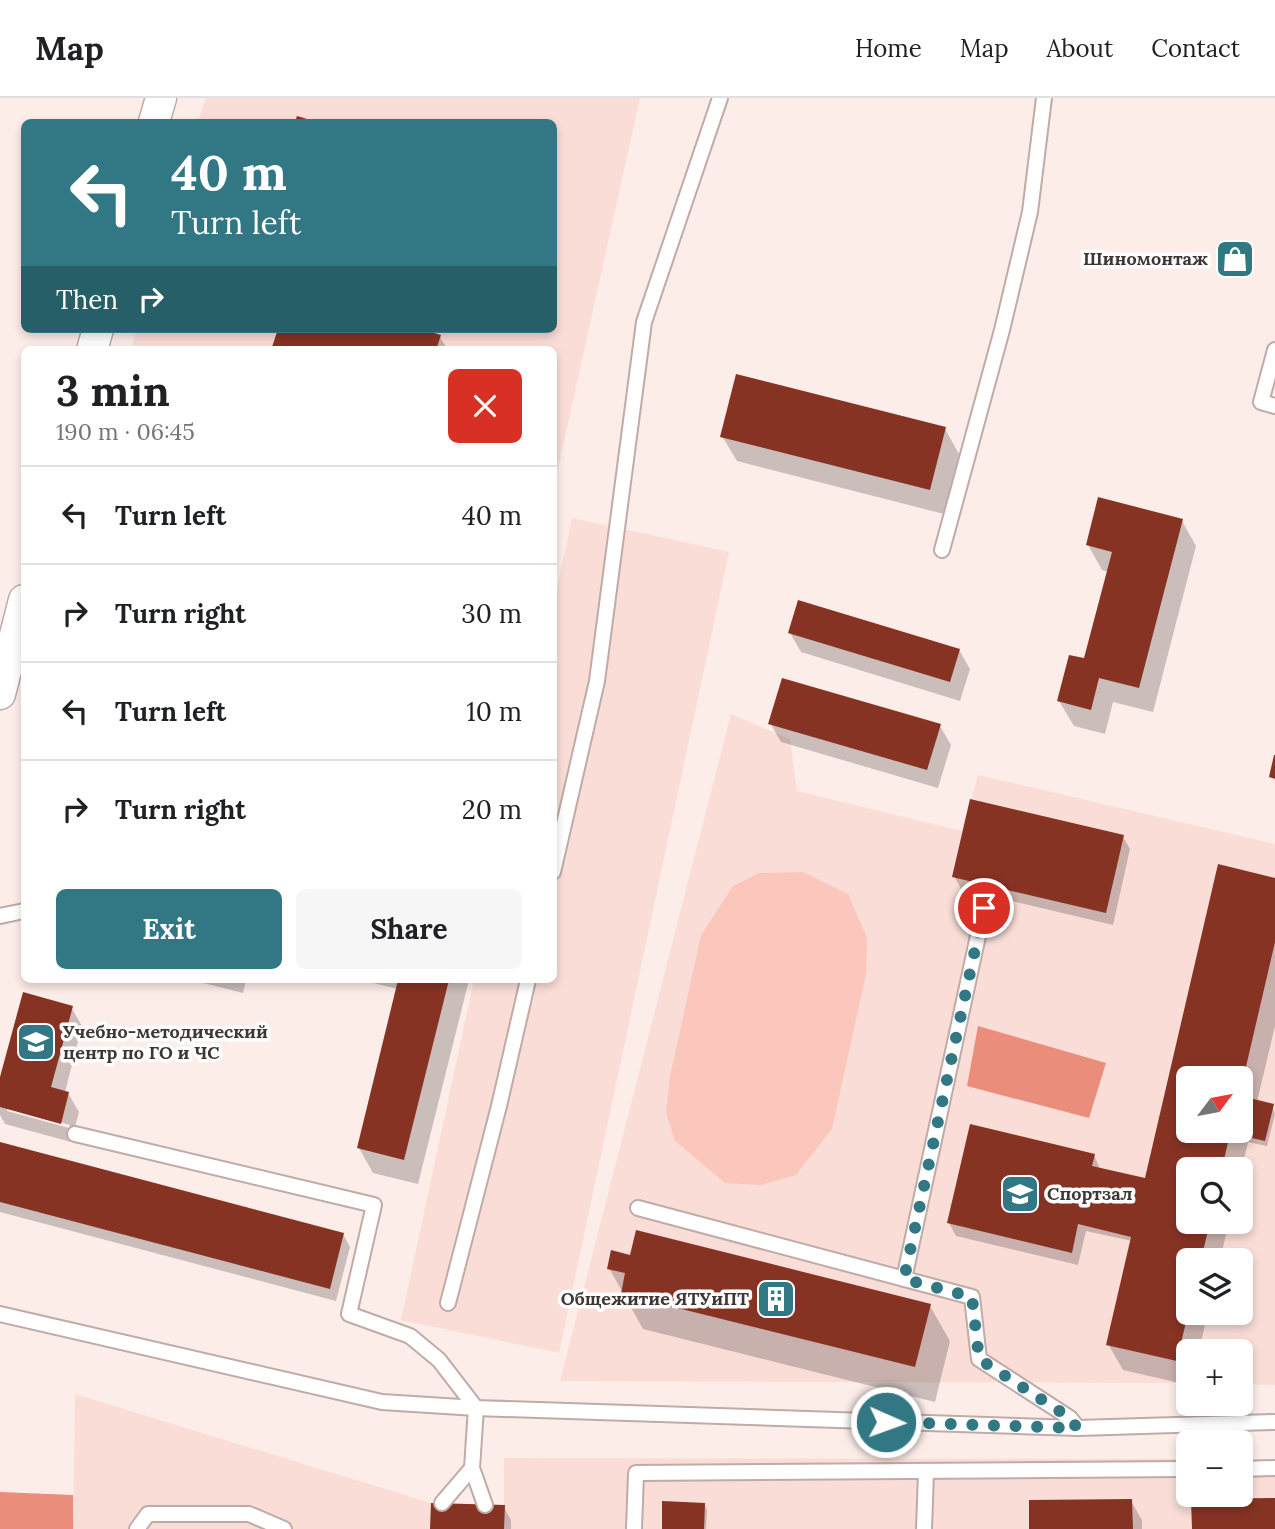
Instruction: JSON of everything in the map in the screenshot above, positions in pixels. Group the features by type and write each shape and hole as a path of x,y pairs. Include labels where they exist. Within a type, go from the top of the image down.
{"street":[{"path":"155,119 161,98"},
{"path":"0,694 21,612"}],"lane":[{"path":"557,855 597,681 644,322 720,98"},
{"path":"942,550 1002,330 1030,212 1044,98"},
{"path":"1275,350 1261,402 1275,406"},
{"path":"904,1279 984,908"},
{"path":"0,916 21,912"},
{"path":"448,1303 499,1106 527,983"},
{"path":"75,1134 374,1205 349,1314 410,1336 439,1360 476,1408 472,1468 485,1504"},
{"path":"638,1208 972,1297 979,1359 1070,1418 1077,1428"},
{"path":"0,1314 382,1402 476,1408 1077,1428 1275,1422"},
{"path":"442,1503 472,1468"},
{"path":"1253,1469 1275,1468"},
{"path":"634,1529 636,1474 1176,1469"},
{"path":"924,1529 926,1472"},
{"path":"137,1529 148,1514 249,1514 284,1529"}],"shaded area":[{"path":"206,98 640,98 557,473 557,346 132,346 136,333 557,333 557,119 199,119"},
{"path":"572,518 729,552 559,1353 401,1320 473,983 557,983 557,588"},
{"path":"731,714 790,739 797,791 962,831 978,775 1275,844 1275,1385 1253,1384 1253,1339 1176,1339 1176,1383 560,1381"},
{"path":"803,872 848,894 867,938 866,974 832,1129 796,1175 761,1185 725,1183 675,1141 666,1112 670,1076 701,935 733,886 759,873"},
{"path":"978,1026 1106,1063 1089,1118 967,1086"},
{"path":"75,1394 431,1503 504,1505 504,1458 1176,1459 1176,1507 1253,1507 1253,1459 1275,1459 1275,1529 73,1529"},
{"path":"0,1492 73,1495 73,1529 0,1529"}],"building":[{"name":"Шиномонтаж","path":"1226,248 1249,257 1244,270 1221,261"},
{"path":"277,333 441,335 437,346 272,346"},
{"path":"736,374 946,427 930,490 720,437"},
{"path":"1098,497 1183,519 1139,688 1099,678 1091,710 1057,701 1069,655 1084,658 1112,552 1086,545"},
{"path":"798,600 960,649 950,682 788,633"},
{"path":"782,678 941,724 927,770 768,724"},
{"path":"1275,755 1275,779 1269,777"},
{"path":"970,799 1124,835 1106,913 952,877"},
{"path":"1218,864 1275,878 1275,942 1246,1066 1176,1066 1176,1143 1228,1143 1225,1157 1176,1157 1176,1234 1207,1234 1204,1248 1176,1248 1176,1325 1185,1325 1182,1339 1176,1339 1176,1361 1106,1345 1131,1237 1078,1224 1072,1253 947,1223 970,1124 1095,1154 1092,1166 1145,1178"},
{"path":"397,983 448,983 404,1160 357,1148"},
{"name":"Учебно-методический центр по ГО и ЧС","path":"23,992 73,1006 51,1087 69,1092 61,1124 0,1107 0,1077"},
{"path":"1253,1099 1274,1104 1265,1141 1253,1138"},
{"path":"0,1142 344,1233 330,1289 0,1202"},
{"name":"Общежитие ЯТУиПТ","path":"636,1230 931,1304 915,1367 621,1294 625,1273 607,1269 611,1250 630,1255"},
{"path":"1253,1498 1275,1498 1275,1529 1192,1529 1191,1507 1253,1507"},
{"path":"1132,1499 1133,1529 1029,1529 1029,1500"},
{"path":"662,1501 705,1503 704,1529 662,1529"},
{"path":"431,1503 505,1505 504,1529 430,1529"}],"place":[{"name":"Шиномонтаж","path":"1235,259"},
{"name":"Учебно-методический центр по ГО и ЧС","path":"36,1042"},
{"name":"Спортзал","path":"1020,1194"},
{"name":"Общежитие ЯТУиПТ","path":"776,1299"}],"route":[{"path":"886,1422 1077,1428 1070,1418 979,1359 972,1297 904,1279 984,908"}]}
